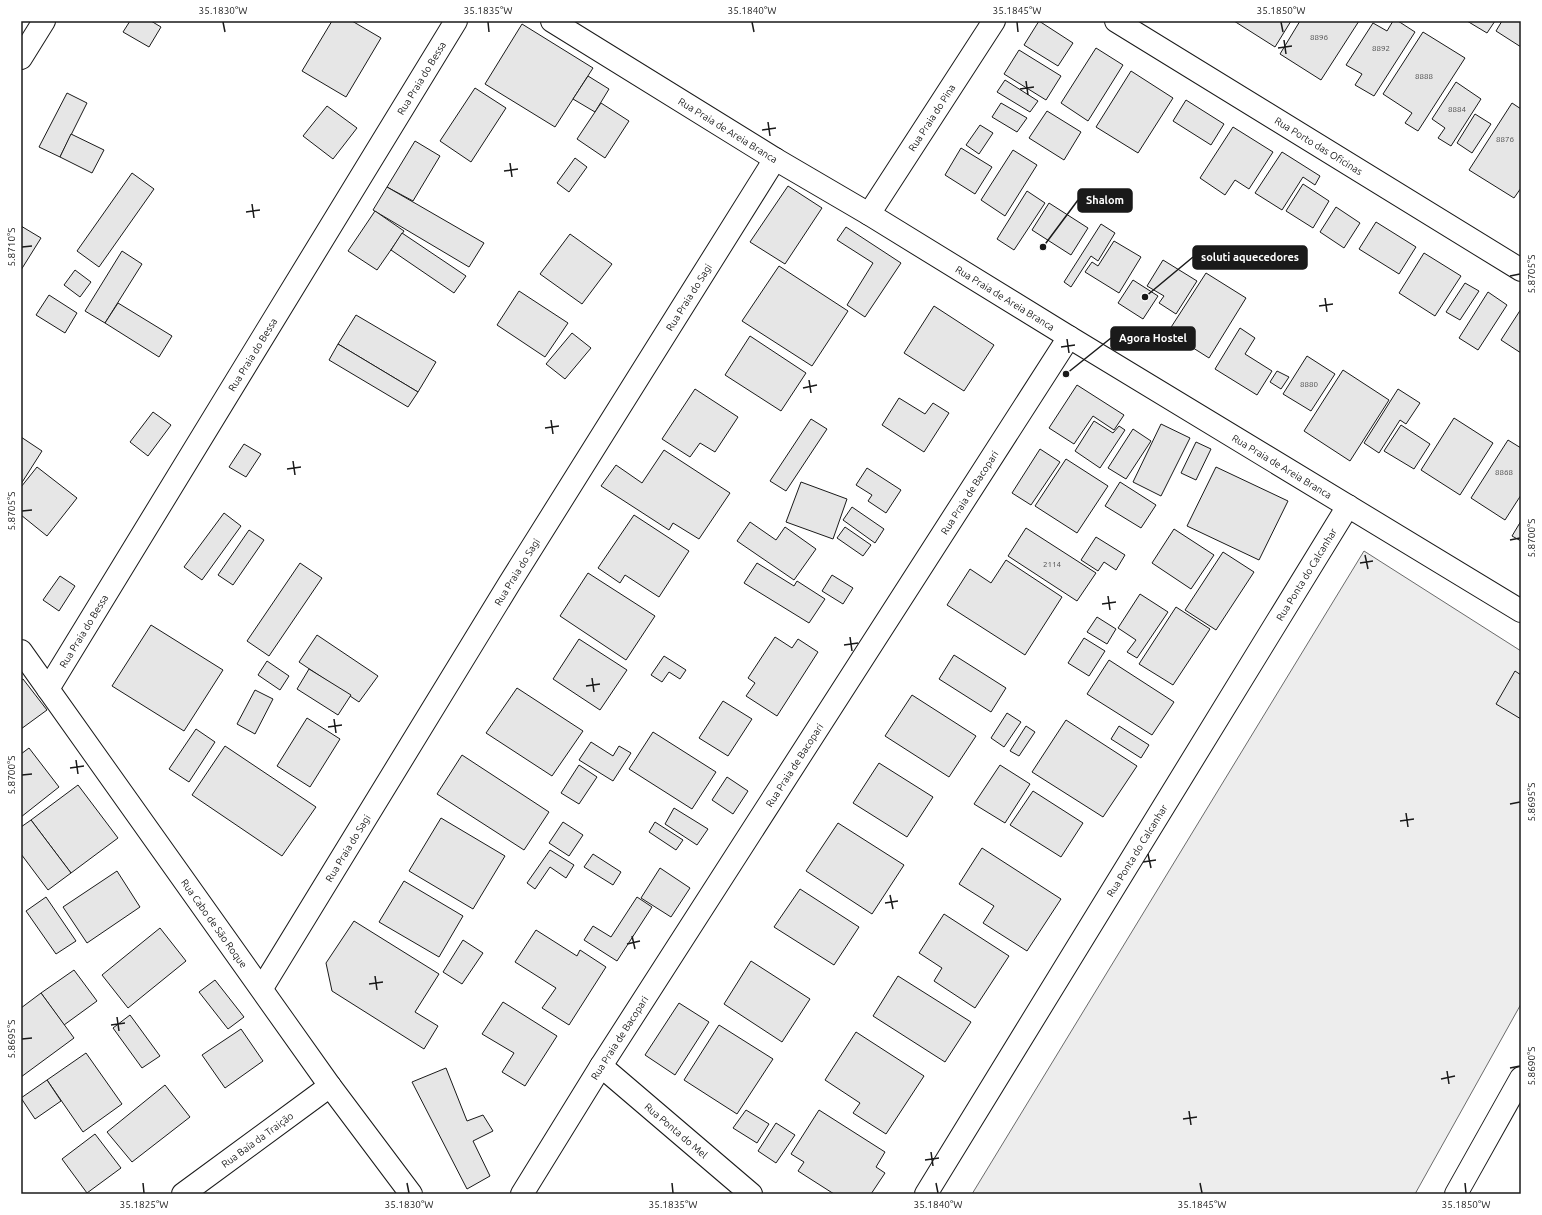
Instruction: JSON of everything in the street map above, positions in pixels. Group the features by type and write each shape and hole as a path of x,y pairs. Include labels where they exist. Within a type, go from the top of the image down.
{"street":[{"path":"21,58 44,21"},
{"name":"Rua Praia do Bessa","path":"48,689 456,21"},
{"name":"Rua Praia de Areia Branca","path":"552,21 775,159 869,214 1521,611"},
{"name":"Rua Praia do Pina","path":"869,214 994,21"},
{"name":"Rua Porto das Oficinas","path":"1125,23 1521,270"},
{"name":"Rua Praia do Sagi","path":"262,988 509,584 775,159"},
{"name":"Rua Praia de Bacopari","path":"522,1194 601,1066 1069,337"},
{"name":"Rua Ponta do Calcanhar","path":"926,1194 1348,506"},
{"name":"Rua Cabo de São Roque","path":"21,651 262,988 330,1086 411,1194"},
{"name":"Rua Ponta do Mel","path":"601,1066 752,1194"},
{"path":"1456,1194 1521,1078"},
{"name":"Rua Baía da Traição","path":"183,1194 330,1086"}],"shaded area":[{"path":"1364,551 1521,651 1521,1004 1415,1194 972,1194"}],"building":[{"path":"130,21 151,21 161,27 149,47 123,32"},
{"path":"332,21 352,21 381,38 346,97 302,71"},
{"path":"1039,21 1073,43 1058,66 1024,45"},
{"path":"1234,21 1291,21 1275,47"},
{"path":"1300,21 1359,21 1321,80 1280,54"},
{"path":"1393,21 1398,21 1415,32 1374,96 1355,85 1362,74 1346,65 1373,23 1387,31"},
{"path":"1467,21 1495,21 1487,33"},
{"path":"1502,21 1521,21 1521,47 1496,31"},
{"path":"522,24 593,68 555,127 485,84"},
{"path":"1423,32 1465,58 1418,131 1405,123 1412,113 1383,94"},
{"path":"1096,48 1123,65 1088,121 1061,103"},
{"path":"1019,50 1061,76 1046,100 1004,74"},
{"path":"1131,71 1173,98 1138,153 1096,127"},
{"path":"588,76 609,89 595,112 573,99"},
{"path":"1005,80 1038,101 1030,112 997,92"},
{"path":"1456,82 1481,99 1451,146 1438,138 1445,128 1432,119"},
{"path":"475,88 506,108 471,162 440,141"},
{"path":"67,93 87,103 60,157 39,147"},
{"path":"1186,100 1224,124 1211,145 1173,121"},
{"path":"601,103 629,121 605,158 577,139"},
{"path":"1001,103 1027,118 1017,132 992,117"},
{"path":"1512,103 1521,109 1521,188 1514,198 1469,170"},
{"path":"327,106 357,128 333,159 303,136"},
{"path":"1047,111 1081,132 1064,160 1029,138"},
{"path":"1475,114 1491,124 1472,153 1457,143"},
{"path":"980,125 993,133 979,154 966,145"},
{"path":"1233,127 1273,152 1249,189 1235,180 1225,195 1200,178"},
{"path":"71,134 104,150 92,173 60,157"},
{"path":"415,141 440,156 413,201 387,187"},
{"path":"961,148 992,167 975,194 945,175"},
{"path":"1013,150 1037,165 1005,216 981,200"},
{"path":"1282,152 1320,176 1315,185 1303,177 1282,210 1255,193"},
{"path":"575,158 587,167 569,192 557,183"},
{"path":"132,173 154,189 99,267 77,251"},
{"path":"1303,184 1329,201 1313,228 1286,211"},
{"path":"788,186 822,208 785,264 750,242"},
{"path":"387,187 484,243 469,267 373,210"},
{"path":"1027,191 1045,203 1014,250 997,239"},
{"path":"1049,203 1088,228 1071,255 1032,230"},
{"path":"1336,207 1360,223 1344,248 1320,232"},
{"path":"375,211 404,231 377,270 348,251"},
{"path":"1376,222 1416,247 1399,274 1359,249"},
{"path":"1101,224 1115,233 1098,261 1091,256 1071,287 1064,282"},
{"path":"21,226 41,238 21,270"},
{"path":"846,227 901,263 865,317 847,305 873,263 837,240"},
{"path":"402,233 466,276 454,293 391,250"},
{"path":"570,234 612,264 582,304 540,274"},
{"path":"1114,241 1141,257 1119,293 1085,272 1092,262 1098,266"},
{"path":"122,251 142,264 105,323 85,311"},
{"path":"1424,253 1461,276 1435,316 1399,293"},
{"path":"1163,260 1197,281 1176,314 1159,303 1164,296 1147,286"},
{"path":"779,266 848,311 812,366 742,321"},
{"path":"75,270 91,282 80,297 64,285"},
{"path":"1206,273 1246,298 1209,358 1168,332"},
{"path":"1133,280 1158,296 1143,319 1118,303"},
{"path":"1465,283 1479,291 1460,320 1446,312"},
{"path":"519,291 568,323 545,357 497,325"},
{"path":"1488,292 1507,305 1478,350 1459,338"},
{"path":"49,295 77,313 65,333 36,315"},
{"path":"118,303 172,336 159,357 105,323"},
{"path":"934,306 994,345 964,391 904,353"},
{"path":"1521,309 1521,353 1501,340"},
{"path":"356,315 436,362 418,392 338,344"},
{"path":"1240,328 1255,338 1245,354 1272,371 1257,395 1215,369"},
{"path":"572,333 591,348 565,379 546,364"},
{"path":"750,336 806,373 781,411 725,375"},
{"path":"338,344 418,392 408,407 329,360"},
{"path":"1307,356 1335,374 1311,411 1283,394"},
{"path":"1343,370 1389,400 1350,461 1304,431"},
{"path":"1277,371 1289,377 1281,389 1270,382"},
{"path":"1077,385 1124,415 1114,430 1093,416 1074,444 1049,428"},
{"path":"695,389 738,417 715,452 700,443 690,457 662,439"},
{"path":"1398,389 1420,403 1406,424 1400,420 1379,453 1364,443"},
{"path":"899,398 925,414 933,403 949,413 924,452 882,425"},
{"path":"153,412 171,425 148,456 130,442"},
{"path":"1454,418 1493,443 1460,495 1421,470"},
{"path":"811,419 827,429 786,491 770,481"},
{"path":"1094,421 1113,433 1119,426 1125,430 1100,468 1075,451"},
{"path":"1161,424 1190,438 1161,496 1133,482"},
{"path":"1401,425 1430,444 1414,469 1384,451"},
{"path":"1133,429 1151,441 1126,479 1108,468"},
{"path":"21,437 42,451 21,484"},
{"path":"1508,440 1521,448 1521,495 1505,520 1471,498"},
{"path":"1196,442 1211,449 1196,480 1181,473"},
{"path":"244,444 261,454 246,477 229,467"},
{"path":"1040,449 1060,462 1031,505 1012,493"},
{"path":"664,450 730,493 699,539 673,523 669,530 601,486 616,465 642,483"},
{"path":"1066,459 1108,486 1077,533 1035,506"},
{"path":"37,467 77,498 47,536 21,515 21,487"},
{"path":"1216,467 1288,501 1259,560 1187,526"},
{"path":"867,468 901,490 886,513 868,501 872,495 856,485"},
{"path":"801,482 847,499 833,539 786,522"},
{"path":"1120,482 1156,505 1141,528 1105,506"},
{"path":"852,507 884,529 875,543 843,520"},
{"path":"224,513 241,526 202,580 184,567"},
{"path":"634,515 689,551 659,597 625,575 620,583 598,568"},
{"path":"1521,521 1521,541 1512,536"},
{"path":"750,522 776,540 785,527 816,549 794,580 737,541"},
{"path":"845,527 871,545 863,556 837,538"},
{"path":"1026,528 1096,573 1077,601 1008,556"},
{"path":"1174,529 1214,555 1191,589 1152,563"},
{"path":"249,530 264,540 233,585 218,575"},
{"path":"1096,537 1125,555 1116,570 1104,562 1098,571 1081,560"},
{"path":"1223,552 1254,572 1216,630 1185,610"},
{"path":"1006,560 1062,597 1025,655 947,605 970,569 991,583"},
{"path":"300,563 322,578 269,656 247,641"},
{"path":"757,563 794,586 797,581 825,599 809,623 744,583"},
{"path":"588,573 655,616 626,660 560,616"},
{"path":"832,575 853,588 843,604 822,591"},
{"path":"60,576 75,586 59,611 43,600"},
{"path":"1140,594 1168,612 1137,658 1127,652 1136,640 1118,628"},
{"path":"1176,607 1210,629 1173,685 1139,664"},
{"path":"1097,617 1116,629 1107,644 1087,632"},
{"path":"151,625 223,670 184,731 112,686"},
{"path":"317,635 378,676 359,702 299,662"},
{"path":"775,637 792,648 798,639 818,652 777,716 746,696 755,683 748,678"},
{"path":"1084,638 1105,651 1089,676 1068,663"},
{"path":"579,639 627,670 600,710 553,679"},
{"path":"954,655 1006,688 991,712 939,679"},
{"path":"664,656 686,670 680,679 669,672 662,682 651,675"},
{"path":"1109,660 1174,702 1152,735 1087,694"},
{"path":"267,661 289,676 280,690 258,675"},
{"path":"309,669 351,695 338,715 297,689"},
{"path":"1515,671 1521,675 1521,719 1496,704"},
{"path":"23,679 47,710 21,729 21,680"},
{"path":"517,688 583,731 552,776 486,733"},
{"path":"255,690 273,699 255,734 237,724"},
{"path":"912,695 976,736 949,777 885,736"},
{"path":"723,701 752,719 728,756 699,738"},
{"path":"1007,713 1021,722 1004,747 991,738"},
{"path":"307,718 340,739 310,787 277,766"},
{"path":"1066,720 1137,766 1103,817 1032,772"},
{"path":"1026,726 1035,732 1019,756 1010,751"},
{"path":"1119,726 1149,745 1141,758 1111,739"},
{"path":"196,729 215,742 189,782 169,769"},
{"path":"653,732 716,772 692,809 629,769"},
{"path":"591,742 613,756 619,746 631,753 613,781 579,760"},
{"path":"225,746 316,807 282,856 192,795"},
{"path":"29,748 59,787 21,817 21,754"},
{"path":"462,755 549,812 524,850 437,794"},
{"path":"879,763 933,797 907,837 853,803"},
{"path":"579,765 597,777 579,804 561,793"},
{"path":"1000,765 1030,784 1005,823 974,804"},
{"path":"727,777 748,791 733,814 712,800"},
{"path":"78,785 118,838 71,873 31,820"},
{"path":"1033,791 1083,823 1061,857 1010,825"},
{"path":"674,808 708,829 697,845 665,824"},
{"path":"441,818 505,856 473,909 409,871"},
{"path":"31,820 71,873 48,890 21,854 21,827"},
{"path":"563,822 583,835 569,856 549,843"},
{"path":"655,822 683,840 676,850 649,832"},
{"path":"838,823 904,865 872,914 806,871"},
{"path":"982,848 1061,899 1027,951 983,923 994,906 959,884"},
{"path":"550,850 574,865 566,878 550,867 535,889 527,883"},
{"path":"593,854 621,872 613,885 584,867"},
{"path":"660,868 690,888 671,917 641,898"},
{"path":"117,871 140,907 87,943 63,907"},
{"path":"404,881 463,916 439,957 379,922"},
{"path":"800,889 859,927 834,965 774,927"},
{"path":"46,897 76,941 56,954 26,911"},
{"path":"637,897 652,907 617,961 584,940 593,926 611,937"},
{"path":"944,914 1009,956 975,1008 934,981 942,968 919,953"},
{"path":"354,921 439,974 415,1012 438,1026 424,1049 332,991 326,963"},
{"path":"160,928 186,961 128,1008 102,975"},
{"path":"536,930 577,956 580,950 606,967 569,1025 542,1008 556,988 515,962"},
{"path":"463,940 483,953 462,984 443,972"},
{"path":"751,961 810,999 782,1042 724,1004"},
{"path":"74,970 97,1001 64,1025 41,993"},
{"path":"898,976 971,1022 945,1062 873,1016"},
{"path":"215,980 244,1017 228,1029 199,992"},
{"path":"41,993 74,1038 21,1077 21,1008"},
{"path":"503,1002 557,1036 525,1086 502,1072 514,1053 482,1034"},
{"path":"679,1003 709,1022 675,1075 645,1055"},
{"path":"130,1015 160,1056 142,1068 113,1028"},
{"path":"719,1025 773,1059 737,1114 684,1080"},
{"path":"241,1029 263,1061 225,1088 202,1055"},
{"path":"856,1032 924,1076 886,1134 853,1113 860,1103 825,1080"},
{"path":"86,1053 122,1104 83,1132 47,1080"},
{"path":"446,1068 467,1121 483,1115 493,1131 473,1141 490,1176 467,1189 412,1082"},
{"path":"47,1080 61,1101 35,1119 21,1098"},
{"path":"165,1085 190,1117 132,1162 107,1132"},
{"path":"746,1110 769,1124 757,1143 733,1128"},
{"path":"819,1110 885,1152 876,1167 885,1173 871,1194 834,1194 798,1171 804,1162 791,1154"},
{"path":"776,1123 795,1135 776,1163 758,1151"},
{"path":"95,1134 121,1168 87,1193 62,1159"}],"place":[{"name":"Shalom","path":"1043,247"},
{"name":"soluti aquecedores","path":"1145,297"},
{"name":"Agora Hostel","path":"1066,374"}]}
